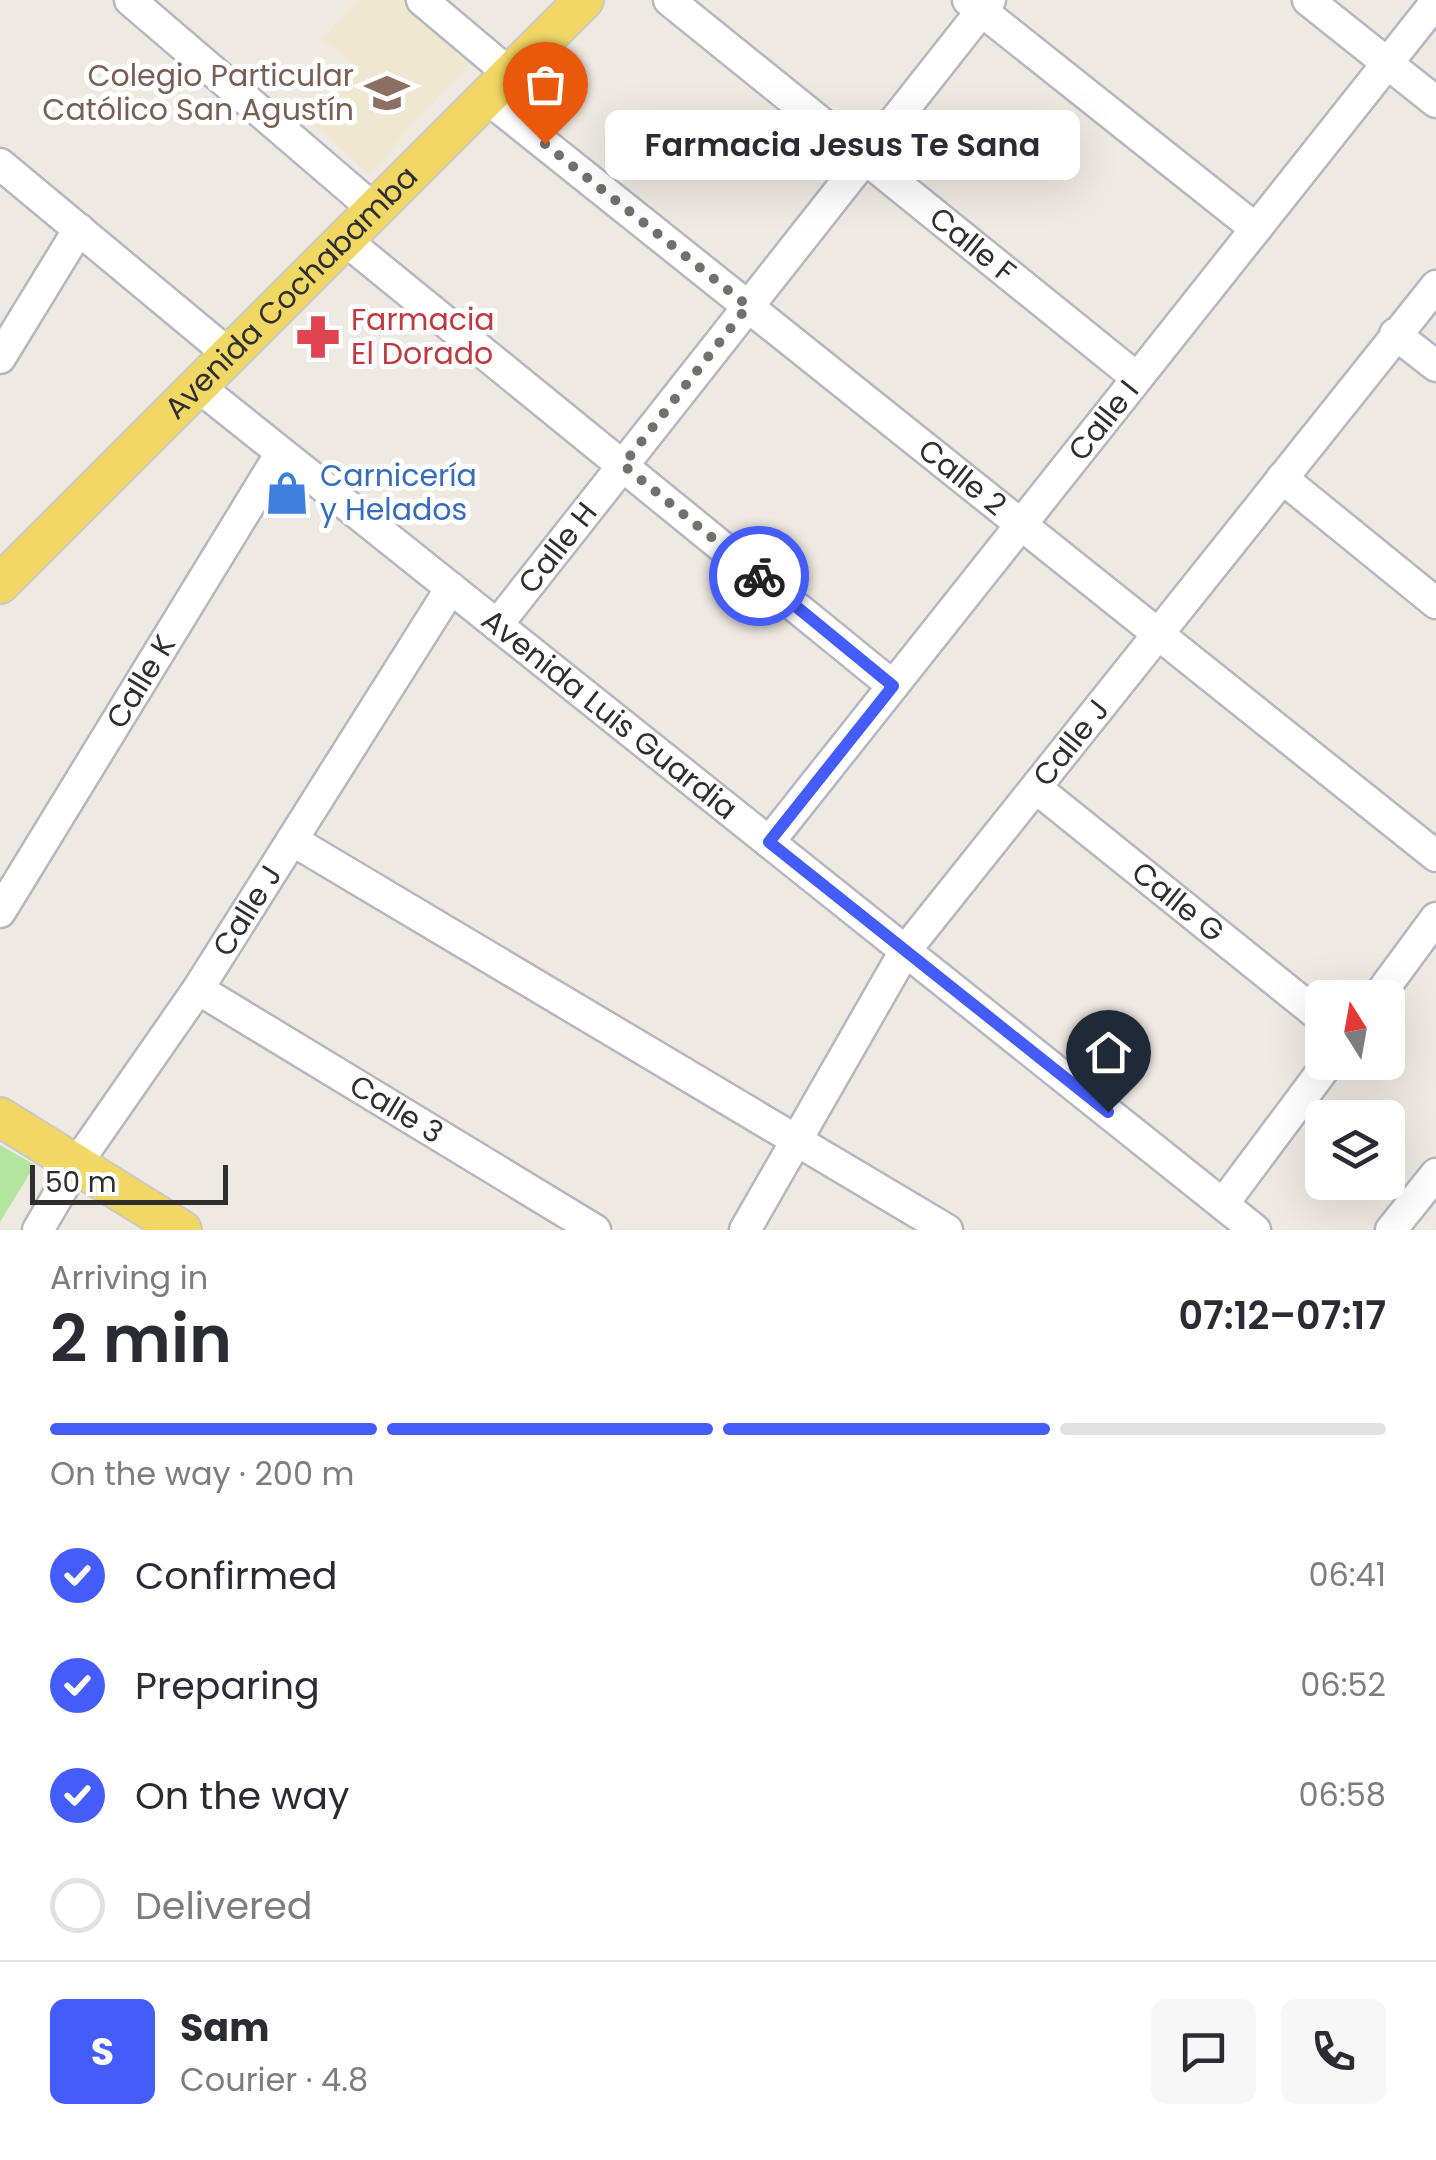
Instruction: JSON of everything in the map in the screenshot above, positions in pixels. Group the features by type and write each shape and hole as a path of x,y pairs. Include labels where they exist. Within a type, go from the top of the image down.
{"main road":[{"name":"Avenida Cochabamba","path":"0,584 584,0"},
{"path":"0,1117 182,1230"}],"street":[{"path":"130,0 375,210"},
{"name":"Calle 2","path":"422,0 499,86 748,306 1436,856"},
{"name":"Calle F","path":"669,0 1138,378"},
{"path":"1308,0 1436,102"},
{"name":"Calle I","path":"769,842 1436,2"},
{"path":"980,4 1256,229"},
{"name":"Calle H","path":"497,625 864,160 980,4"},
{"path":"0,164 230,356"},
{"path":"0,358 79,230"},
{"path":"345,240 893,686"},
{"name":"Calle J","path":"745,1230 905,951 1436,286"},
{"path":"1395,334 1436,366"},
{"name":"Avenida Luis Guardia","path":"199,388 1255,1230"},
{"name":"Calle K","path":"0,912 281,453"},
{"path":"1282,478 1436,603"},
{"name":"Calle J","path":"38,1230 77,1163 198,989 451,588"},
{"name":"Calle G","path":"1036,788 1305,1004"},
{"path":"292,840 947,1230"},
{"path":"1390,980 1436,918"},
{"name":"Calle 3","path":"198,989 595,1230"},
{"path":"1223,1204 1316,1080"},
{"path":"1391,1230 1436,1174"}],"shaded area":[{"name":"Colegio Particular Católico San Agustín","path":"357,0 408,0 474,58 369,174 307,118 354,67 322,39"}],"green space":[{"path":"0,1145 35,1165 0,1222"}],"way so far":[{"path":"545,144 748,306 623,465 759,576"}],"place":[{"name":"Colegio Particular Católico San Agustín","path":"387,93"},
{"name":"Farmacia Jesus Te Sana","path":"545,144"},
{"name":"Farmacia El Dorado","path":"318,337"},
{"name":"Carnicería y Helados","path":"287,493"}],"route":[{"path":"759,576 893,686 769,842 1108,1112"}]}
